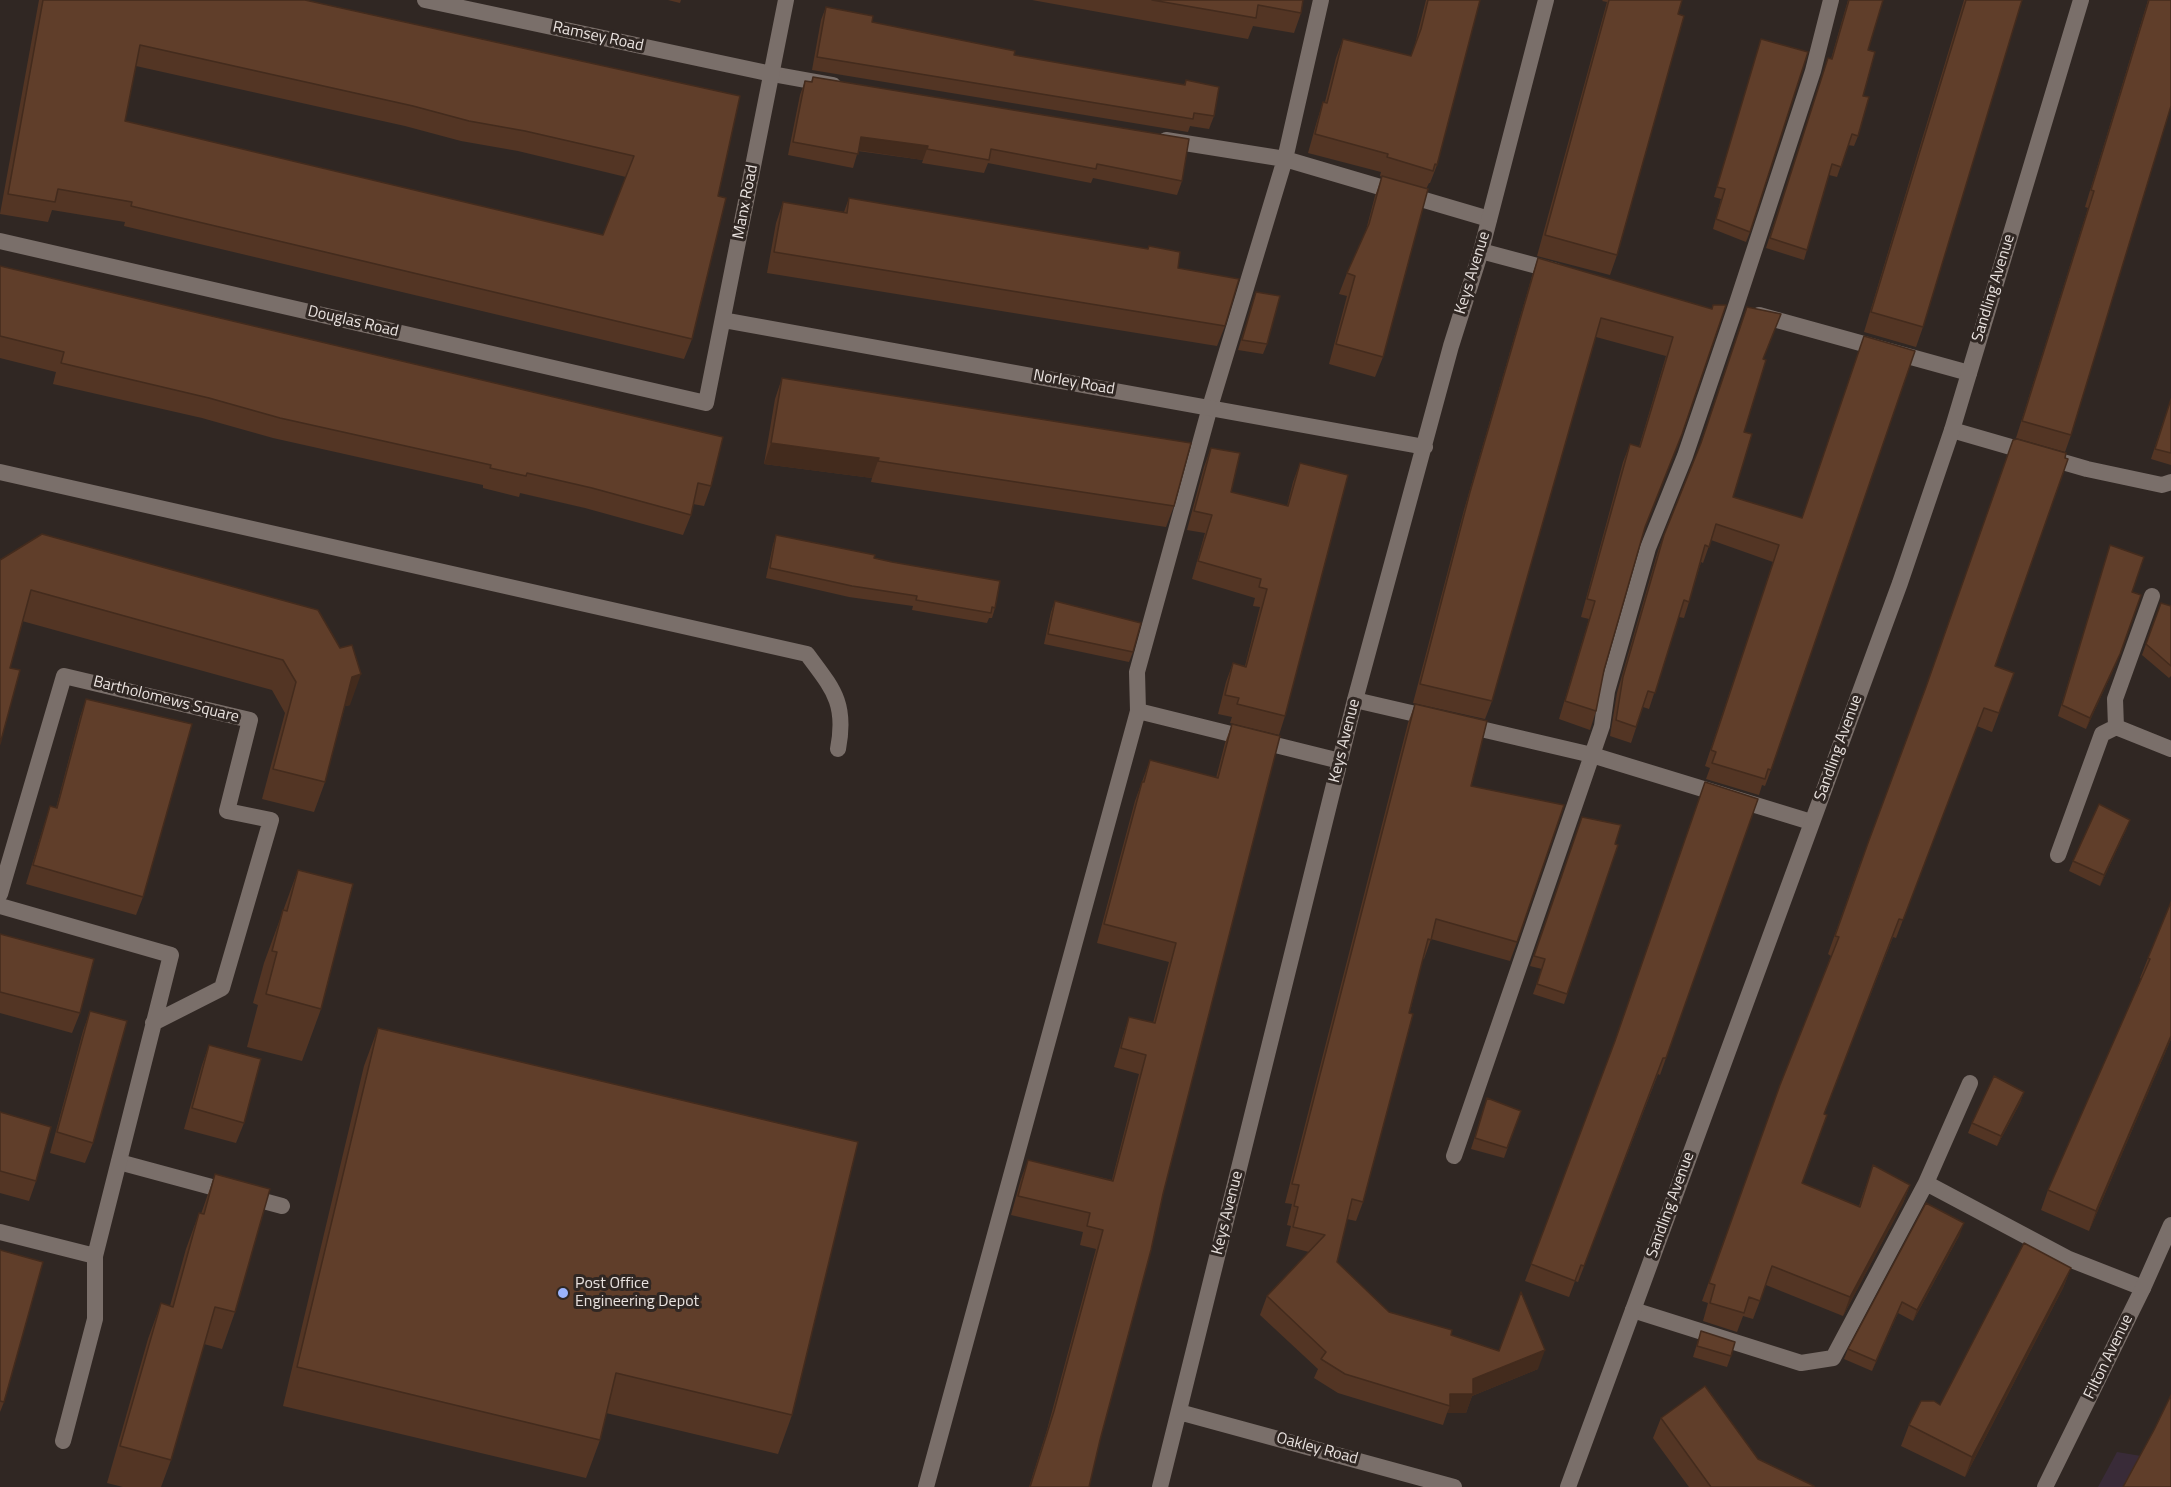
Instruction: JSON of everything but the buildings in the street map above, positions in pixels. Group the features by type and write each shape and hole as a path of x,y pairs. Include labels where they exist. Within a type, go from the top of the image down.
{"street":[{"name":"Ramsey Road","path":"425,0 772,74 844,87"},
{"name":"Manx Road","path":"706,404 786,0"},
{"path":"926,1487 1138,711 1137,672 1210,407 1285,159 1321,0"},
{"name":"Keys Avenue","path":"1160,1487 1355,700 1451,346 1481,251 1546,0"},
{"path":"1454,1156 1602,726 1607,691 1648,548 1685,456 1734,312 1813,71 1831,0"},
{"name":"Sandling Avenue","path":"1568,1487 1900,584 1952,430 2081,0"},
{"path":"1146,136 1285,159 1489,219"},
{"name":"Douglas Road","path":"0,241 706,404"},
{"path":"1481,251 1568,275"},
{"path":"1716,313 1734,312 1767,316 1969,373"},
{"name":"Norley Road","path":"723,320 1425,447"},
{"path":"1952,430 2087,469 2162,484 2171,482"},
{"path":"0,472 807,654 837,694 841,734 838,748"},
{"path":"2116,727 2115,699 2152,596"},
{"name":"Bartholomews Square","path":"0,894 64,675 250,720 227,811 271,820 222,988 153,1023"},
{"path":"1355,700 1592,755 1811,822"},
{"path":"1138,711 1340,761"},
{"path":"2058,855 2102,734 2116,727 2171,749"},
{"path":"0,906 171,955 95,1256 95,1319 63,1440"},
{"path":"1634,1310 1802,1363 1833,1358 1926,1183 1970,1083"},
{"path":"118,1162 282,1206"},
{"path":"1926,1183 2070,1259 2143,1288"},
{"path":"0,1232 95,1256"},
{"name":"Filton Avenue","path":"2045,1487 2169,1233"},
{"name":"Oakley Road","path":"1179,1412 1454,1487"}],"shaded area":[{"path":"2117,1452 2171,1461 2171,1487 2098,1487"}],"place":[{"name":"Post Office Engineering Depot","path":"563,1293"}]}
